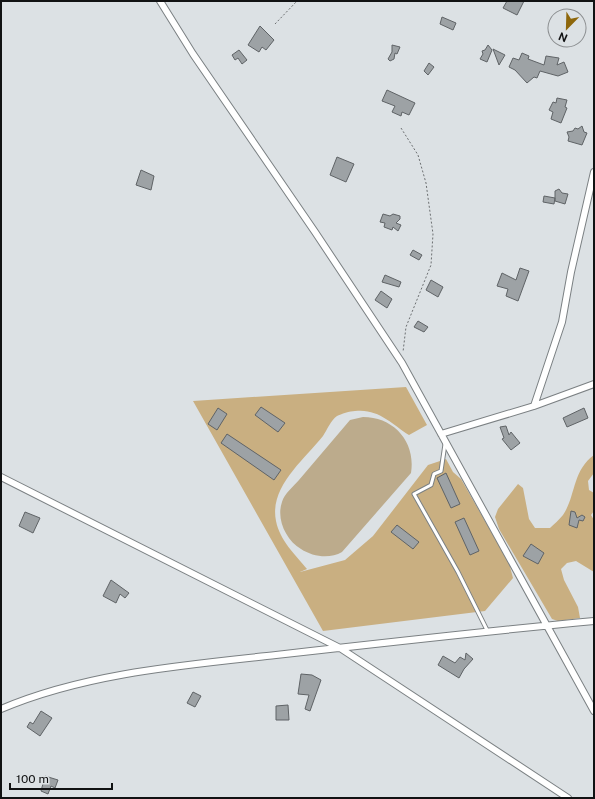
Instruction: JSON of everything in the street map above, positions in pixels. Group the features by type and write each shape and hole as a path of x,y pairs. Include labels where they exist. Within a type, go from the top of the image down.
{"street":[{"path":"160,1 201,67 315,232 402,363 594,711"},
{"path":"534,406 562,322 571,272 594,172"},
{"path":"441,434 534,406 594,384"},
{"path":"1,477 340,648 568,798"},
{"path":"1,709 21,700 79,683 191,665 488,632 594,622"}],"lane":[{"path":"445,443 441,471 434,474 431,485 414,494 458,572 488,632"}],"path":[{"path":"275,24 297,1"},
{"path":"401,128 418,155 426,183 433,234 431,266 406,328 402,363"}],"shaded area":[{"path":"406,387 427,425 409,435 378,414 371,412 353,411 339,415 333,420 323,436 298,464 283,485 275,509 276,521 284,541 307,569 300,572 345,560 373,536 428,465 446,459 453,472 461,479 509,563 513,578 485,611 323,631 193,401"},
{"path":"363,417 384,421 400,433 410,451 412,462 411,473 342,552 332,556 322,556 306,552 291,540 281,522 280,509 283,499 350,420"},
{"path":"594,455 594,473 588,481 589,490 594,493 594,511 591,515 594,520 594,572 576,561 567,563 561,569 564,580 578,607 580,618 558,621 552,619 499,529 495,517 498,509 518,484 523,488 529,519 535,528 550,528 563,515 582,468"}],"building":[{"path":"507,1 524,1 517,15 503,8"},
{"path":"442,17 456,23 453,30 440,24"},
{"path":"260,26 274,40 266,50 262,47 259,52 248,45"},
{"path":"392,45 400,47 397,54 395,53 394,59 390,61 388,59 392,52"},
{"path":"488,45 492,50 487,62 480,59 483,54 482,51 485,50"},
{"path":"493,49 505,55 499,65"},
{"path":"239,50 247,60 242,64 238,58 235,60 232,55"},
{"path":"522,53 529,56 528,59 544,65 546,56 559,58 557,65 564,62 568,72 558,76 540,71 537,78 534,77 527,83 515,70 509,67 513,58 519,60"},
{"path":"429,63 434,67 428,75 424,71"},
{"path":"387,90 415,103 409,115 402,112 401,116 392,112 395,106 382,101"},
{"path":"557,98 567,100 565,107 567,108 561,123 551,119 553,112 549,110 553,102 556,103"},
{"path":"582,126 584,132 587,133 582,145 568,141 569,137 567,132 573,131 575,128 578,129"},
{"path":"337,157 354,164 346,182 330,175"},
{"path":"141,170 154,176 151,190 136,185"},
{"path":"559,189 562,193 568,194 565,204 555,201 555,191"},
{"path":"544,196 555,198 554,204 543,202"},
{"path":"383,214 400,216 400,219 396,223 401,225 398,231 393,227 392,230 384,227 385,223 380,222"},
{"path":"413,250 422,255 419,260 410,255"},
{"path":"520,268 529,271 518,301 506,296 508,289 497,286 502,273 516,280"},
{"path":"385,275 401,282 399,287 382,282"},
{"path":"431,280 443,287 438,297 426,290"},
{"path":"381,291 392,299 387,308 375,300"},
{"path":"418,321 428,327 424,332 414,327"},
{"path":"261,407 285,423 278,432 255,415"},
{"path":"218,408 227,414 217,430 208,424"},
{"path":"584,408 588,418 567,427 563,418"},
{"path":"506,426 509,435 511,432 520,443 511,450 502,439 504,438 500,427"},
{"path":"227,434 281,470 274,480 221,443"},
{"path":"446,473 460,504 451,508 437,478"},
{"path":"571,511 575,512 577,518 582,515 585,517 583,521 579,520 577,528 569,525"},
{"path":"25,512 40,518 33,533 19,526"},
{"path":"464,518 479,551 470,555 455,522"},
{"path":"397,525 419,542 413,549 391,532"},
{"path":"531,544 544,553 538,564 523,556"},
{"path":"111,580 129,593 125,598 120,594 116,603 103,596"},
{"path":"466,653 473,659 464,669 459,678 438,665 443,656 455,663 460,657 465,660"},
{"path":"301,674 312,675 321,680 310,711 305,709 309,695 298,694"},
{"path":"193,692 201,696 195,707 187,703"},
{"path":"288,705 289,720 276,720 276,706"},
{"path":"41,711 52,718 40,736 27,727 30,722 33,724"},
{"path":"45,776 58,780 55,788 51,786 48,794 41,791"}]}
